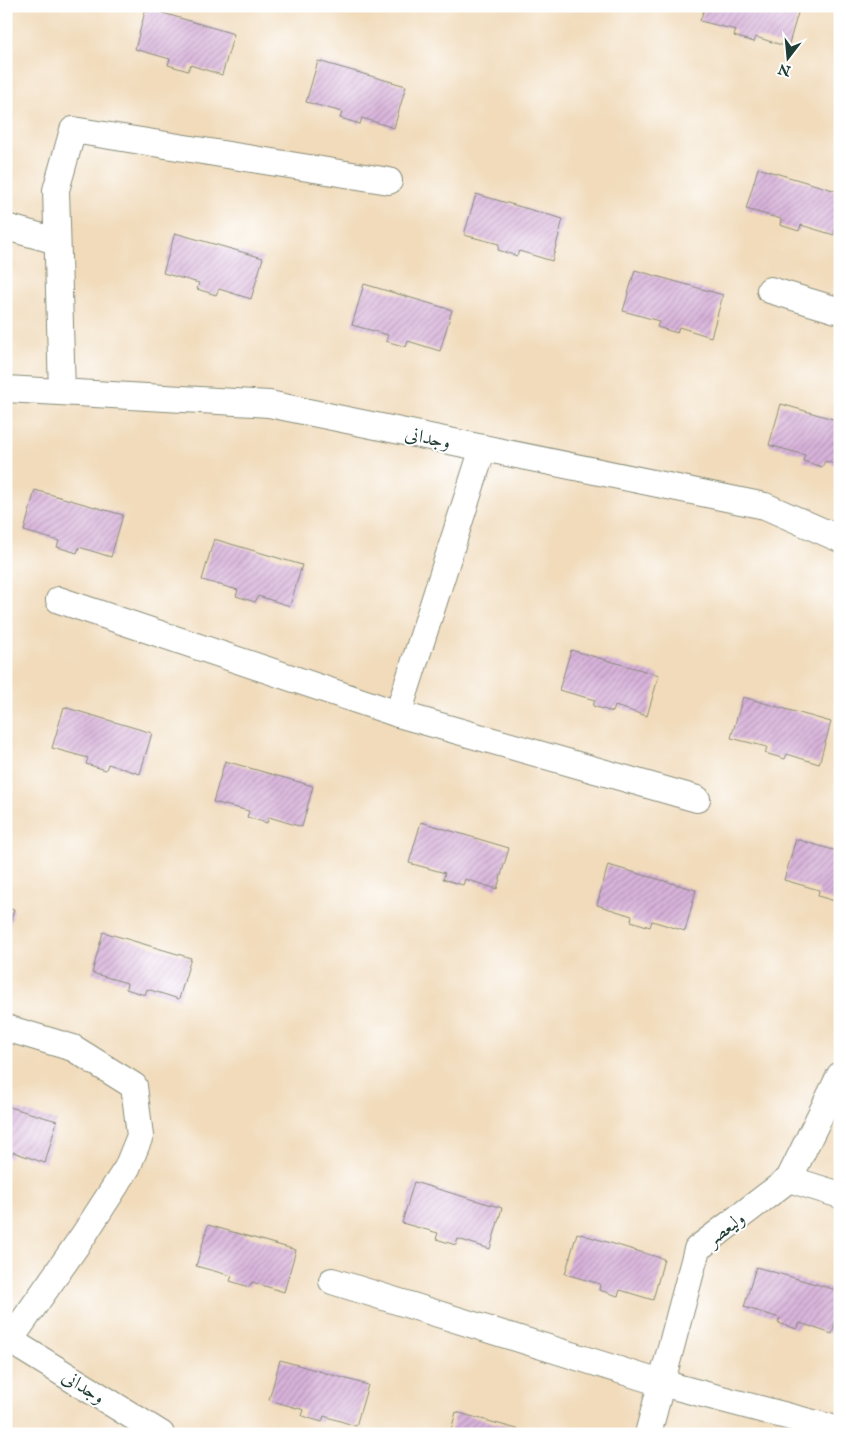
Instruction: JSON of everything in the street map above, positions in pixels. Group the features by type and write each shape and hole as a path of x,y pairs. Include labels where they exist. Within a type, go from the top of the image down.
{"street":[{"path":"62,392 56,190 73,130 390,181"},
{"path":"6,227 57,241"},
{"path":"770,290 840,311"},
{"name":"وجدانی","path":"6,389 269,404 764,506 840,539"},
{"path":"398,714 483,448"},
{"path":"59,600 398,714 696,799"},
{"path":"6,1028 73,1048 134,1086 140,1136 127,1168 83,1236 8,1339"},
{"name":"ولیعصر","path":"648,1434 696,1249 789,1179 840,1075"},
{"path":"789,1179 840,1195"},
{"path":"332,1281 661,1383 840,1430"},
{"name":"وجدانی","path":"8,1339 161,1434"}],"building":[{"path":"705,6 800,6 788,47 756,37 754,42 734,36 736,30 700,21"},
{"path":"146,8 234,34 222,75 190,65 188,71 168,65 170,59 135,49"},
{"path":"318,61 406,86 394,128 362,118 360,124 340,118 342,112 306,102"},
{"path":"758,168 840,192 840,214 834,235 801,225 799,231 780,225 781,219 746,209"},
{"path":"476,194 563,219 552,261 519,251 517,256 498,250 499,244 464,235"},
{"path":"175,233 263,258 251,299 219,289 216,295 197,289 199,283 163,273"},
{"path":"635,270 723,295 711,337 679,327 677,333 657,327 659,321 623,311"},
{"path":"364,284 452,310 440,351 408,341 406,347 386,341 388,335 352,325"},
{"path":"781,404 840,421 840,466 825,461 822,467 803,461 805,455 769,445"},
{"path":"35,490 123,515 111,557 79,547 77,553 57,547 59,541 24,531"},
{"path":"214,539 302,565 290,606 258,596 255,602 236,596 238,590 202,580"},
{"path":"571,650 659,675 647,716 615,706 613,712 593,706 595,700 559,690"},
{"path":"743,697 831,722 819,764 787,754 785,759 765,753 767,747 731,738"},
{"path":"64,707 152,733 140,774 108,764 106,770 86,764 88,758 52,748"},
{"path":"225,761 313,786 302,827 269,817 267,823 247,817 249,811 213,802"},
{"path":"421,822 509,848 497,889 465,879 463,885 443,879 445,873 409,863"},
{"path":"796,839 840,852 840,895 838,902 818,896 819,890 784,880"},
{"path":"608,865 696,890 685,931 652,921 650,927 631,921 632,916 597,905"},
{"path":"6,908 14,910 7,934 6,934"},
{"path":"103,932 191,958 179,999 147,989 145,995 126,989 127,983 92,973"},
{"path":"6,1106 57,1121 45,1163 13,1152 10,1158 6,1157"},
{"path":"414,1182 502,1208 490,1249 458,1239 456,1245 436,1239 438,1233 402,1223"},
{"path":"208,1225 296,1250 284,1292 252,1282 249,1287 230,1281 232,1276 196,1266"},
{"path":"577,1233 664,1259 653,1300 620,1290 618,1296 599,1290 600,1284 565,1274"},
{"path":"756,1267 840,1291 840,1306 832,1334 800,1323 797,1329 778,1323 780,1318 744,1307"},
{"path":"280,1360 368,1385 356,1426 324,1416 322,1422 302,1416 304,1410 269,1400"},
{"path":"456,1412 531,1433 531,1434 450,1434"}]}
